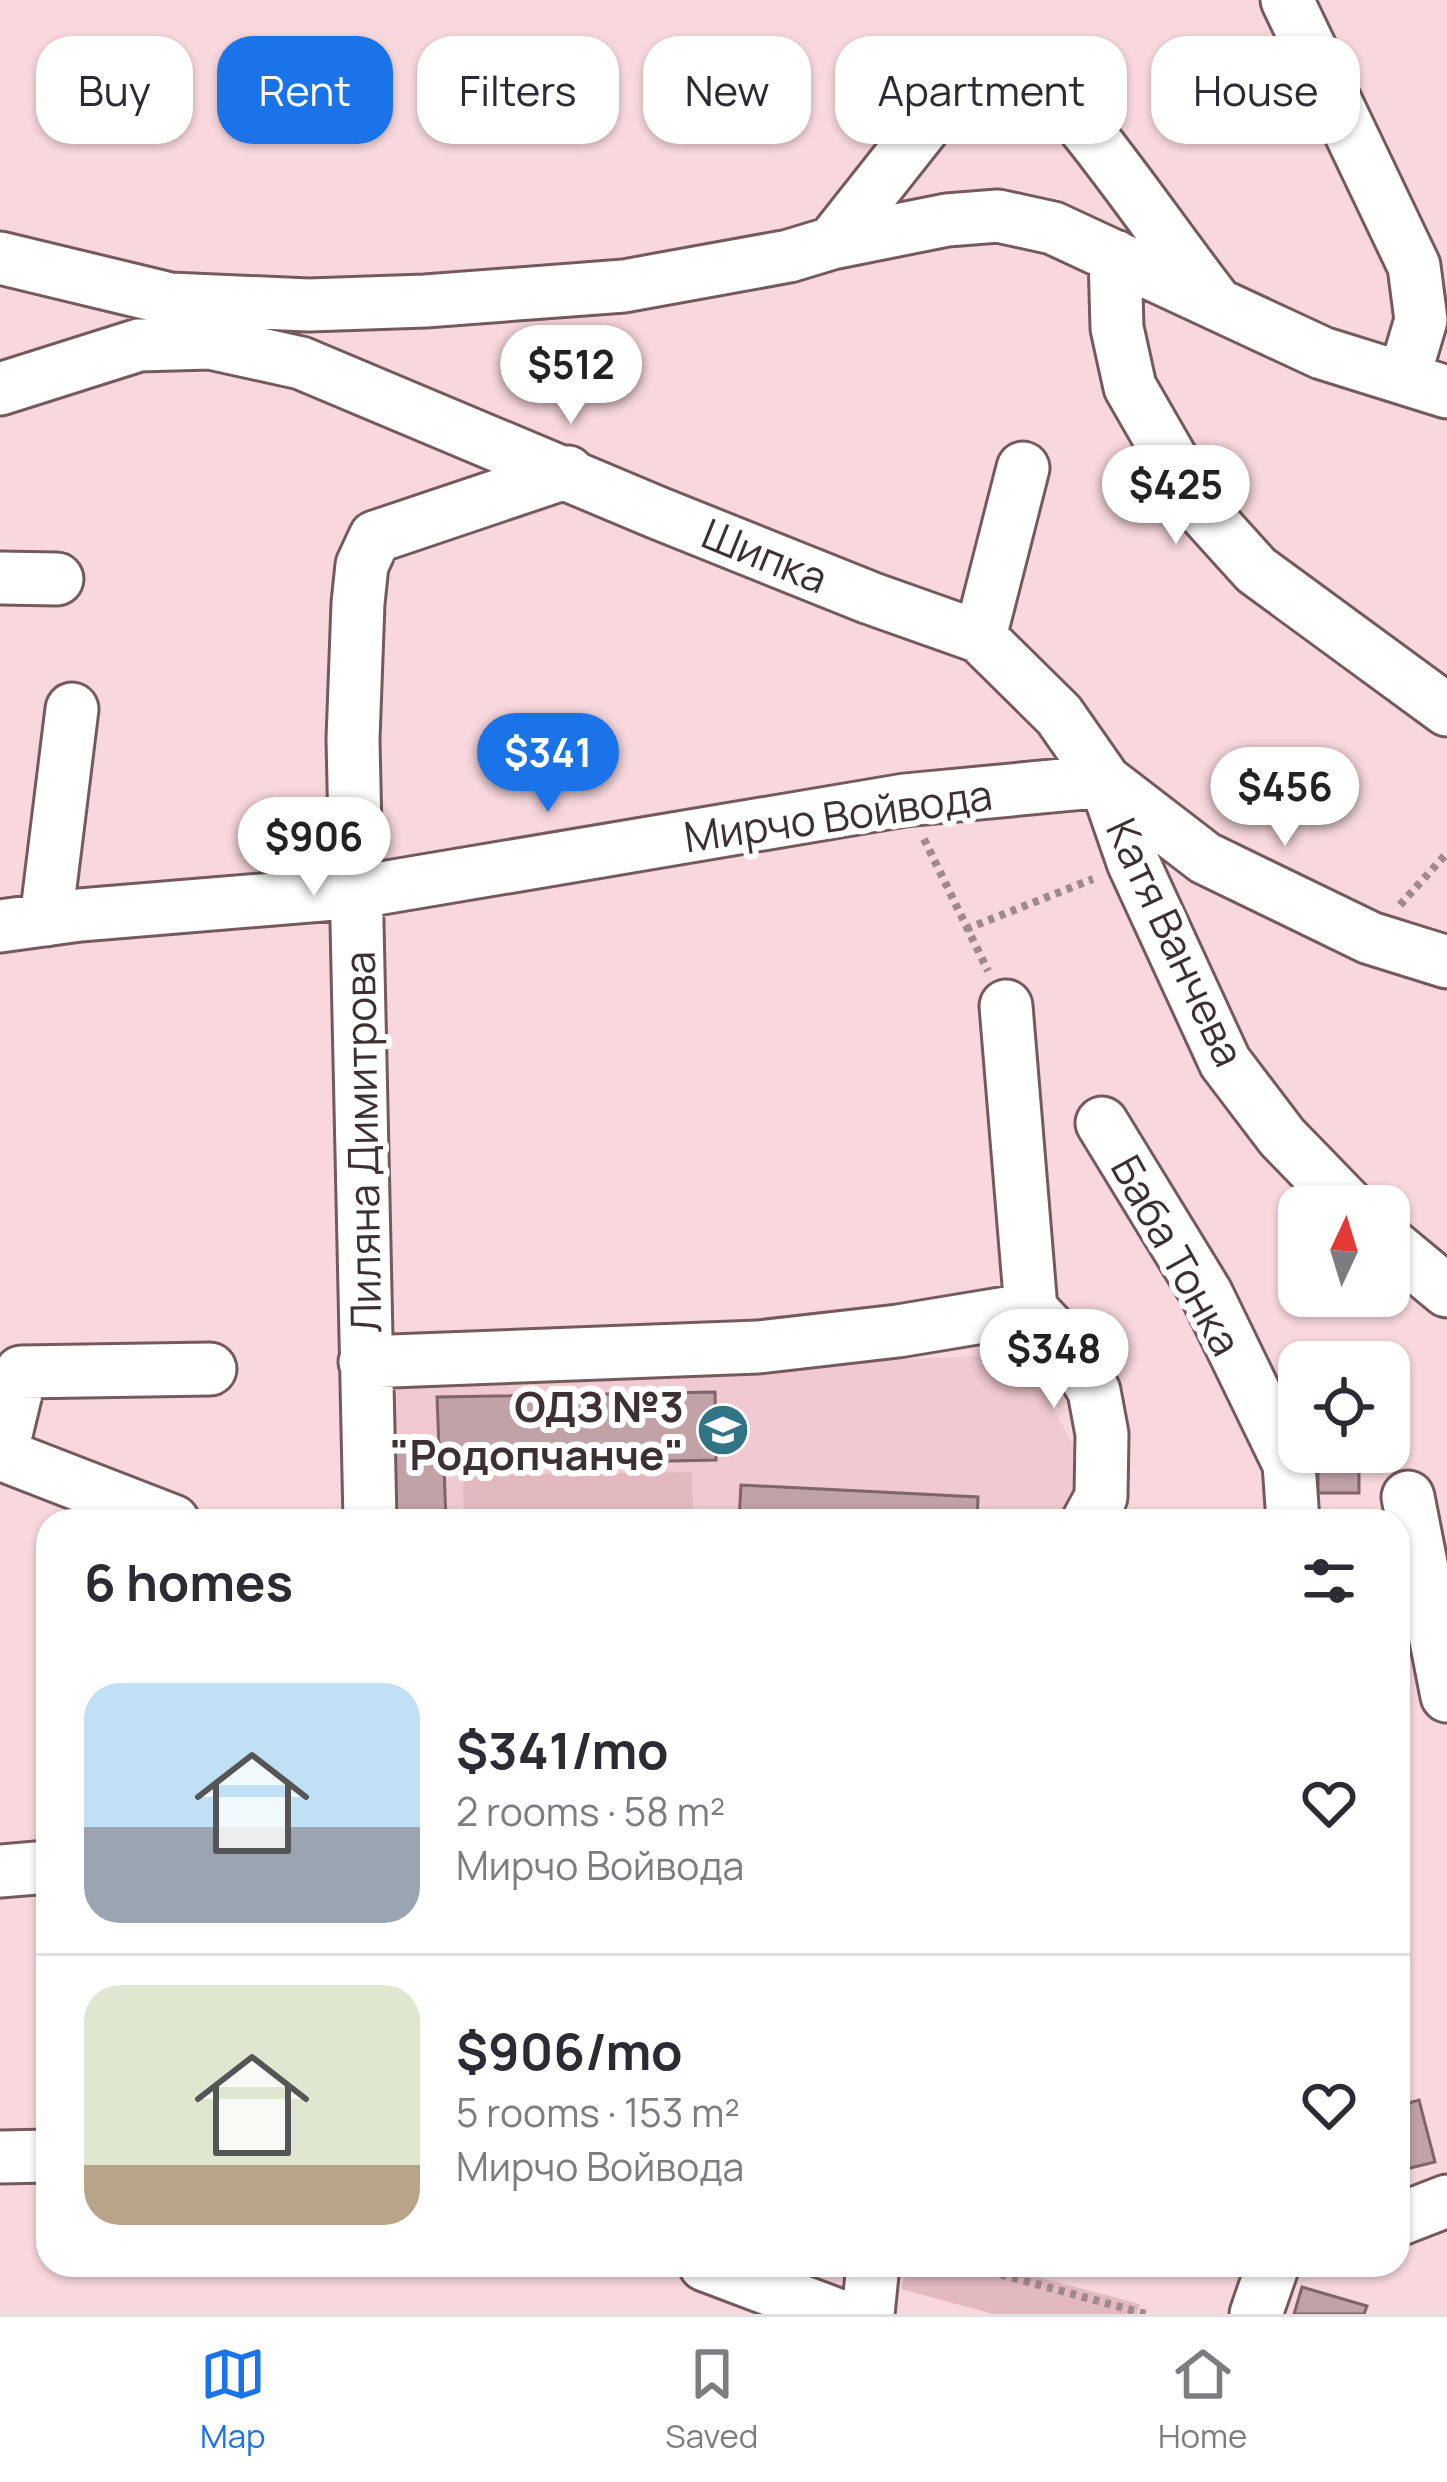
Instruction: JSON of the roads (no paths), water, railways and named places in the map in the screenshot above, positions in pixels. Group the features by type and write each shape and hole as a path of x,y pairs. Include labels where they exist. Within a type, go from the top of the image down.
{"street":[{"path":"0,259 170,299 310,305 624,286 947,220 998,216 1053,228 1322,353 1425,384 1414,266 1287,0"},
{"path":"832,243 962,80 983,67 1010,66 1031,72 1052,87 1219,306"},
{"path":"1114,256 1117,328 1130,387 1199,508 1256,570 1447,710"},
{"name":"Шипка","path":"0,389 139,345 210,344 301,363 870,598 980,637 1059,716 1105,781 1204,858 1370,938 1447,962"},
{"path":"980,637 1023,468"},
{"name":"Лиляна Димитрова","path":"370,1509 353,739 362,565 375,537 568,472"},
{"path":"0,578 57,579"},
{"path":"23,923 72,709"},
{"name":"Мирчо Войвода","path":"23,923 358,892 905,800 1105,781"},
{"name":"Катя Ванчева","path":"1105,781 1133,862 1225,1062 1282,1137 1329,1185"},
{"path":"1006,1006 1031,1310 1072,1354 1094,1391 1102,1434 1101,1497 1094,1509"},
{"name":"Баба Тонка","path":"1102,1123 1206,1293 1289,1464 1292,1509"},
{"path":"1410,1261 1447,1292"},
{"path":"365,1362 758,1347 1031,1310"},
{"path":"142,1509 1,1454 22,1372 210,1369"},
{"path":"1408,1497 1447,1696"},
{"path":"0,1871 36,1869"},
{"path":"0,2157 36,2156"},
{"path":"1410,2215 1447,2201"},
{"path":"737,2277 835,2314"},
{"path":"868,2314 872,2277"}],"place":[{"name":"ОДЗ №3 \"Родопчанче\"","path":"723,1430"}]}
